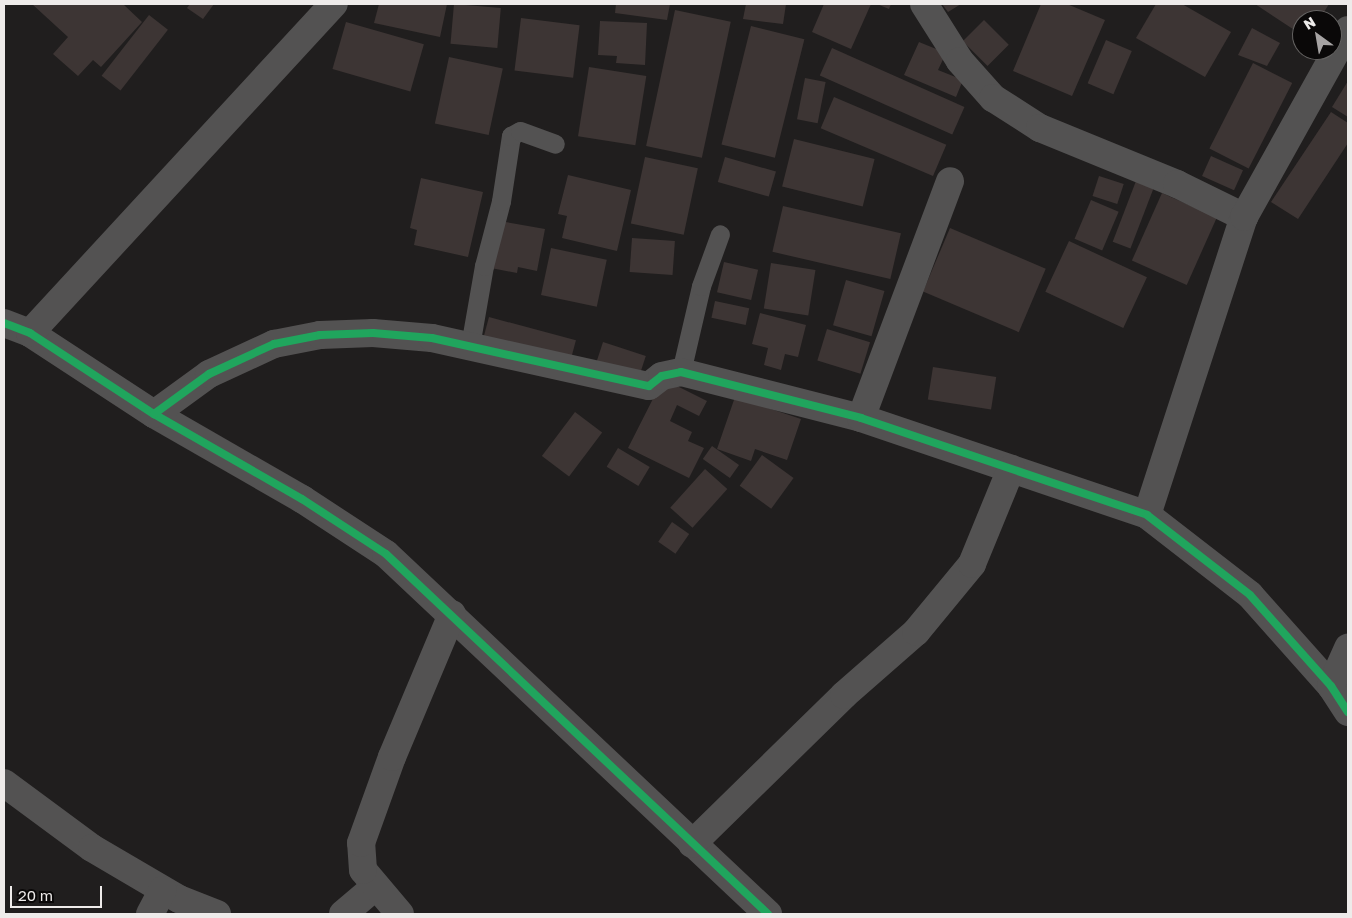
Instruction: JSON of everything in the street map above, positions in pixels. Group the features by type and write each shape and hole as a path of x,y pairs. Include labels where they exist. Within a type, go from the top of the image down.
{"street":[{"path":"30,333 334,4"},
{"path":"924,4 960,61 993,98 1040,128 1168,180 1244,217"},
{"path":"1147,516 1244,217 1348,30"},
{"path":"861,418 950,181"},
{"path":"4,323 30,333 154,414 302,499 386,554 452,614 692,844 768,914"},
{"path":"154,414 209,374 274,344 320,335 373,333 432,338 649,386 662,376 680,372 861,418 1037,476 1147,516 1250,595 1331,686 1348,712"},
{"path":"692,844 844,695 916,632 972,564 1011,469"},
{"path":"400,914 362,870 361,843 392,758 452,614"},
{"path":"1331,686 1348,648"},
{"path":"4,783 92,848 163,890 217,914"},
{"path":"343,914 376,886"},
{"path":"150,914 163,890"}],"lane":[{"path":"470,346 484,266 501,201 511,136 520,131 555,144"},
{"path":"680,372 701,286 720,234"}],"building":[{"path":"32,4 123,4 142,22 101,67 93,60 78,76 53,54 68,37"},
{"path":"190,4 214,4 203,19 187,8"},
{"path":"379,4 447,4 440,37 374,23"},
{"path":"454,4 501,8 497,48 451,44"},
{"path":"616,4 670,4 667,20 615,13"},
{"path":"746,4 786,4 783,24 743,19"},
{"path":"824,4 871,4 851,49 812,32"},
{"path":"877,4 891,4 889,9"},
{"path":"942,4 961,4 948,12"},
{"path":"1041,4 1067,4 1105,20 1072,96 1013,71"},
{"path":"1156,4 1182,4 1231,32 1205,77 1136,38"},
{"path":"1255,4 1329,4 1325,10 1292,10 1292,28"},
{"path":"675,10 731,22 702,158 646,146"},
{"path":"149,15 168,30 121,90 102,76"},
{"path":"521,18 580,25 573,78 515,71"},
{"path":"984,20 1009,45 988,66 963,41"},
{"path":"600,21 647,23 645,65 616,63 617,56 598,55"},
{"path":"346,22 424,44 410,91 332,69"},
{"path":"751,26 804,39 775,158 721,144"},
{"path":"1252,28 1280,43 1267,66 1238,55"},
{"path":"1106,40 1132,51 1113,94 1088,83"},
{"path":"919,42 946,53 938,70 963,80 956,97 904,75"},
{"path":"832,48 964,107 952,134 820,75"},
{"path":"449,57 503,68 489,135 435,124"},
{"path":"1253,63 1292,83 1249,169 1209,149"},
{"path":"589,67 646,76 635,145 578,136"},
{"path":"805,78 826,82 818,123 797,119"},
{"path":"1348,81 1348,117 1332,107"},
{"path":"834,97 946,145 933,176 821,128"},
{"path":"1331,112 1348,123 1348,143 1298,219 1271,202"},
{"path":"794,139 875,159 863,207 782,187"},
{"path":"1211,156 1243,170 1234,190 1202,176"},
{"path":"645,157 698,168 684,235 631,224"},
{"path":"725,157 776,172 769,197 718,182"},
{"path":"568,175 631,190 617,251 562,238 567,216 558,214"},
{"path":"1099,176 1124,184 1117,204 1093,196"},
{"path":"421,178 483,192 468,257 414,245 417,230 410,228"},
{"path":"1136,181 1154,188 1130,248 1113,242"},
{"path":"1162,193 1217,217 1187,285 1132,261"},
{"path":"1091,200 1119,212 1102,250 1075,239"},
{"path":"783,206 901,233 890,279 772,252"},
{"path":"500,221 545,229 537,271 518,267 517,273 491,268"},
{"path":"950,228 1046,269 1019,332 923,292"},
{"path":"632,238 675,241 673,275 630,272"},
{"path":"1069,241 1147,277 1123,328 1045,292"},
{"path":"551,248 607,260 597,307 541,295"},
{"path":"724,262 758,270 751,300 717,292"},
{"path":"771,263 815,270 808,315 764,308"},
{"path":"846,280 884,291 871,336 833,325"},
{"path":"715,301 749,308 746,325 711,318"},
{"path":"760,313 806,325 798,357 785,354 781,370 764,365 768,348 752,344"},
{"path":"489,317 576,340 570,362 483,338"},
{"path":"827,329 870,342 860,374 817,361"},
{"path":"603,342 646,356 638,380 595,366"},
{"path":"933,367 996,377 991,410 928,400"},
{"path":"663,379 707,401 699,416 677,405 670,421 692,432 688,441 704,448 689,478 628,448"},
{"path":"735,397 801,419 787,460 755,449 751,461 717,449"},
{"path":"575,412 602,432 569,476 542,456"},
{"path":"712,446 739,465 730,478 703,459"},
{"path":"618,448 650,467 638,486 607,467"},
{"path":"762,455 794,478 771,509 740,486"},
{"path":"705,469 727,489 692,528 670,508"},
{"path":"672,522 689,534 675,554 658,542"}],"cycle path":[{"path":"4,323 30,333 154,414 302,499 386,554 768,914"},
{"path":"154,414 209,374 274,344 320,335 373,333 432,338 649,386 662,376 681,372 861,418 1147,515 1250,595 1331,686 1348,712"}]}
